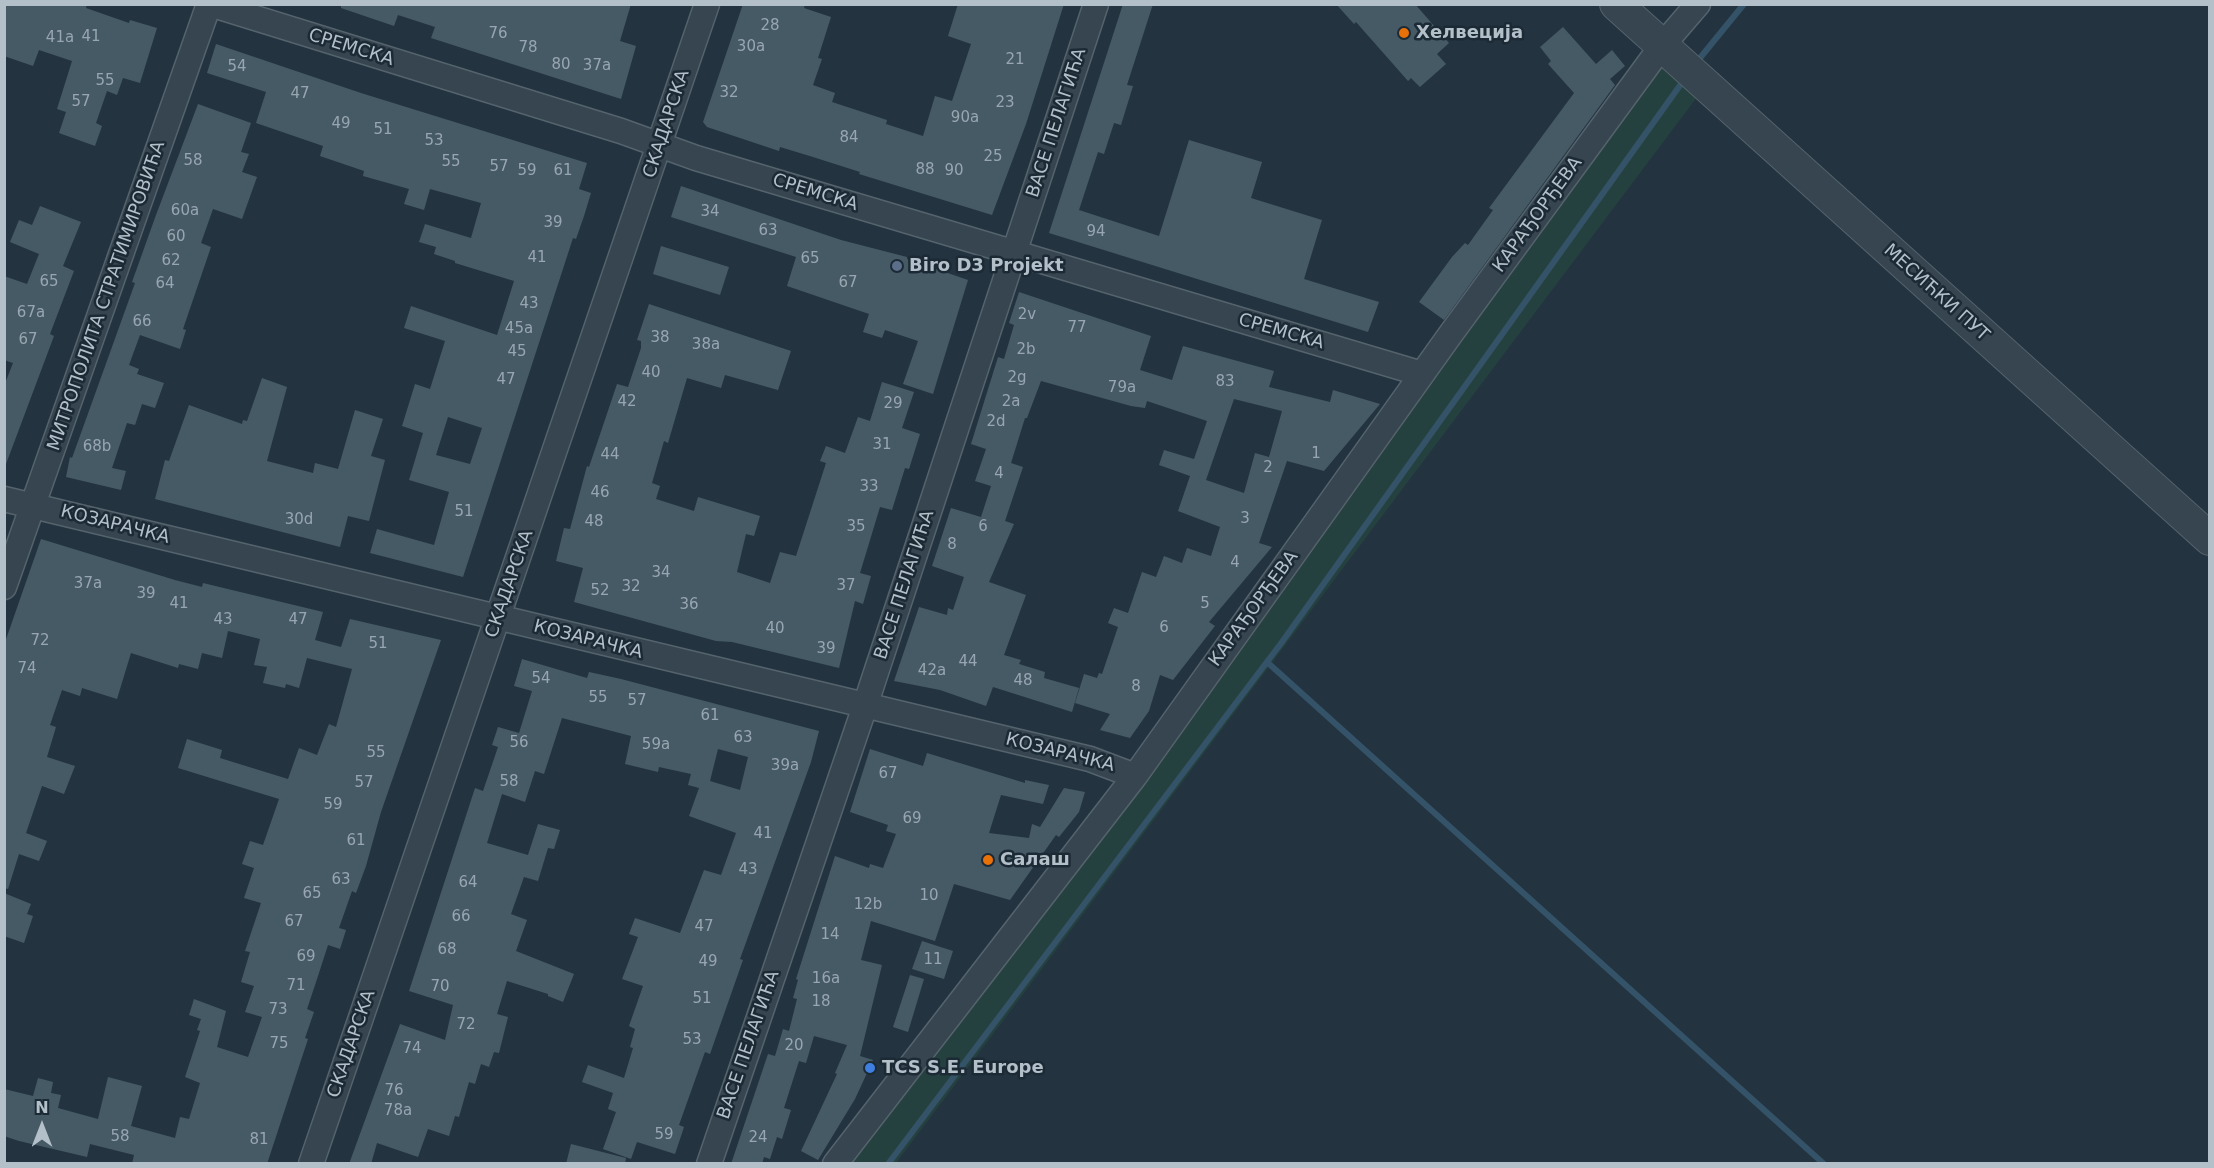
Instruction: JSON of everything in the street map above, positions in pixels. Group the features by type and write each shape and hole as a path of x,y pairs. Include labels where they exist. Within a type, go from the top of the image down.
{"street":[{"name":"СРЕМСКА","path":"209,4 661,144 696,158 1422,374"},
{"name":"МИТРОПОЛИТА СТРАТИМИРОВИЋА","path":"4,587 209,4"},
{"name":"СКАДАРСКА","path":"311,1164 707,4"},
{"name":"ВАСЕ ПЕЛАГИЋА","path":"709,1164 865,706 1096,4"},
{"name":"МЕСИЋКИ ПУТ","path":"1616,4 1661,47 2210,539"},
{"name":"КАРАЂОРЂЕВА","path":"835,1164 1134,776 1422,374 1661,47 1698,4"},
{"name":"КОЗАРАЧКА","path":"4,499 1090,759 1134,776"}],"green space":[{"path":"1661,54 1703,89 896,1163 840,1164"}],"building":[{"path":"4,4 87,4 86,8 129,23 130,20 157,28 140,83 123,78 117,95 107,91 96,123 102,126 95,146 59,133 66,112 57,109 72,61 39,50 33,66 4,56"},
{"path":"341,4 631,4 620,41 636,46 621,99 431,38 435,27 398,15 394,26 341,8"},
{"path":"743,4 805,4 804,8 831,17 818,58 822,59 813,85 835,93 832,102 887,120 886,124 923,136 935,96 952,101 971,44 948,36 958,4 1064,4 1026,124 992,215 859,174 860,172 813,157 780,147 779,151 707,127 703,122"},
{"path":"1123,4 1153,4 1127,85 1133,86 1121,125 1114,123 1104,154 1098,152 1079,210 1159,236 1189,140 1262,162 1251,198 1322,220 1304,279 1379,302 1368,332 1049,233"},
{"name":"Хелвеција","path":"1336,4 1415,4 1449,43 1437,54 1446,64 1420,87 1411,78 1408,81 1356,22 1354,24"},
{"path":"1563,27 1596,64 1612,50 1625,66 1610,79 1615,85 1444,320 1419,302 1452,257 1465,243 1468,245 1493,210 1489,208 1574,93 1548,64 1551,61 1540,47"},
{"path":"216,44 361,93 587,163 579,189 591,193 576,239 573,238 463,577 370,553 377,529 434,545 449,492 409,480 423,433 402,426 415,384 430,389 445,341 404,328 411,306 497,335 514,281 455,263 455,261 434,254 436,247 419,242 425,224 471,238 481,203 430,189 424,210 404,204 409,189 363,176 364,171 320,156 323,146 256,123 266,92 207,73","holes":["448,417 482,428 470,464 436,455"]},
{"path":"198,104 251,123 241,152 249,154 242,172 257,177 242,219 213,209 201,243 211,247 183,329 186,330 180,349 140,335 129,365 139,369 137,374 164,383 155,408 142,404 135,425 127,423 112,468 126,471 121,490 66,477 70,457 72,458 135,283 132,282"},
{"path":"681,186 841,240 907,257 907,259 968,280 933,394 903,384 918,341 885,330 882,338 863,332 869,314 787,286 796,257 671,217"},
{"path":"40,206 81,222 63,266 74,271 50,334 54,336 6,464 4,386 13,363 4,360 4,276 27,284 39,254 10,242 19,220 32,225"},
{"path":"661,246 729,267 720,295 653,274"},
{"path":"1019,292 1151,336 1140,370 1172,380 1183,346 1274,371 1269,387 1330,402 1333,390 1380,404 1324,471 1287,461 1259,543 1272,547 1209,622 1215,626 1173,680 1160,675 1149,711 1130,738 1100,730 1110,714 1075,703 1084,674 1097,678 1099,673 1102,674 1118,627 1108,623 1114,608 1128,613 1142,572 1156,577 1164,556 1182,563 1187,548 1211,556 1220,527 1178,511 1190,476 1159,465 1164,450 1194,459 1207,421 1147,401 1145,408 1131,406 1041,381 1027,418 1025,418 1011,463 1023,467 1005,521 1014,524 989,582 1026,595 1004,655 1021,660 1019,664 1045,672 1044,678 1079,688 1072,712 993,687 986,706 940,690 894,681 919,607 947,615 948,608 953,610 964,577 932,566 951,508 981,517 991,486 975,481 986,449 971,444 998,357 1004,359 1014,325 1009,323","holes":["1234,399 1282,411 1269,457 1255,453 1244,493 1206,480"]},
{"path":"649,304 791,351 778,390 725,375 721,388 687,378 668,443 664,441 652,483 660,486 656,499 694,511 698,497 760,516 754,536 746,534 737,572 770,583 780,552 796,556 826,463 820,461 826,446 845,453 858,417 870,421 882,382 914,392 902,428 920,434 909,469 905,468 892,510 880,507 860,573 871,576 863,604 855,601 839,668 732,642 716,641 574,602 583,568 556,561 564,528 570,529 587,466 589,467 617,384 628,387 641,348 641,341 637,340"},
{"path":"262,378 287,387 267,461 313,473 315,463 338,469 355,410 383,419 371,456 385,460 369,521 348,516 340,547 155,499 165,460 169,461 189,405 242,424 243,420 247,421"},
{"path":"41,539 202,587 203,583 323,612 315,640 341,647 350,619 441,640 381,812 366,866 356,893 352,891 339,928 346,930 340,949 328,945 307,1009 314,1012 305,1038 308,1039 267,1164 132,1164 134,1155 90,1144 87,1157 19,1141 4,1136 4,1089 33,1096 38,1078 53,1082 51,1093 61,1095 58,1108 98,1119 108,1077 142,1086 131,1126 175,1138 180,1117 189,1119 200,1083 185,1077 200,1031 197,1030 201,1019 189,1015 194,999 226,1011 217,1047 248,1057 262,1017 245,1012 254,986 241,982 250,952 245,951 261,903 244,898 254,868 242,864 250,841 263,845 279,799 178,768 187,739 222,750 220,758 288,779 299,748 317,755 329,724 336,727 352,669 307,658 299,688 286,684 285,688 263,683 267,667 254,665 260,639 228,631 222,658 202,653 198,669 179,664 178,668 131,653 117,699 82,688 80,696 62,690 50,725 56,727 47,757 75,766 64,794 42,786 26,833 47,841 39,861 19,854 8,889 4,888 4,645"},
{"path":"522,659 587,678 589,672 621,679 819,731 811,762 740,959 743,960 710,1054 705,1052 679,1125 684,1127 675,1154 637,1142 631,1159 603,1149 616,1112 608,1109 613,1093 582,1082 588,1065 624,1078 633,1048 630,1047 635,1029 629,1026 643,986 622,979 638,937 629,934 635,918 680,933 704,870 721,875 736,833 689,816 699,788 688,785 691,774 659,767 658,772 625,764 631,736 562,718 544,774 535,771 525,802 502,794 487,843 528,855 538,824 560,830 554,849 548,848 538,881 524,877 511,914 527,920 516,951 574,974 563,1002 548,994 507,981 497,1014 508,1017 499,1053 494,1052 489,1067 481,1064 475,1084 469,1082 459,1117 455,1116 449,1136 428,1129 418,1157 377,1143 371,1164 349,1164 400,1024 445,1040 453,1005 409,991 475,788 483,791 498,747 492,745 498,727 519,733 532,691 514,686","holes":["718,749 748,757 740,790 710,781"]},
{"path":"870,749 923,766 927,753 1025,783 1025,780 1049,785 1043,804 1001,795 989,833 1029,838 1032,824 1040,827 1064,788 1085,792 1079,812 1059,837 1056,835 1010,900 954,884 935,941 871,921 861,960 882,965 860,1056 873,1060 855,1099 818,1160 801,1151 837,1074 835,1073 847,1045 814,1036 806,1063 799,1061 784,1108 791,1110 782,1139 777,1137 770,1159 764,1157 762,1164 731,1164 768,1054 775,1056 783,1029 789,1031 797,999 793,998 798,980 796,979 835,856 869,868 870,864 883,868 896,834 886,831 888,825 850,812"},
{"path":"4,893 31,904 27,914 33,916 24,943 4,936"},
{"path":"922,941 953,951 944,979 912,969"},
{"path":"910,975 924,979 908,1032 893,1027"},
{"path":"571,1144 626,1158 625,1164 566,1164"}],"waterway":[{"path":"1700,58 1744,4"},
{"path":"888,1164 1282,642 1681,84"},
{"path":"1267,662 1824,1164"}],"place":[{"name":"Хелвеција","path":"1404,33"},
{"name":"Biro D3 Projekt","path":"897,266"},
{"name":"Салаш","path":"988,860"},
{"name":"TCS S.E. Europe","path":"870,1068"}]}
